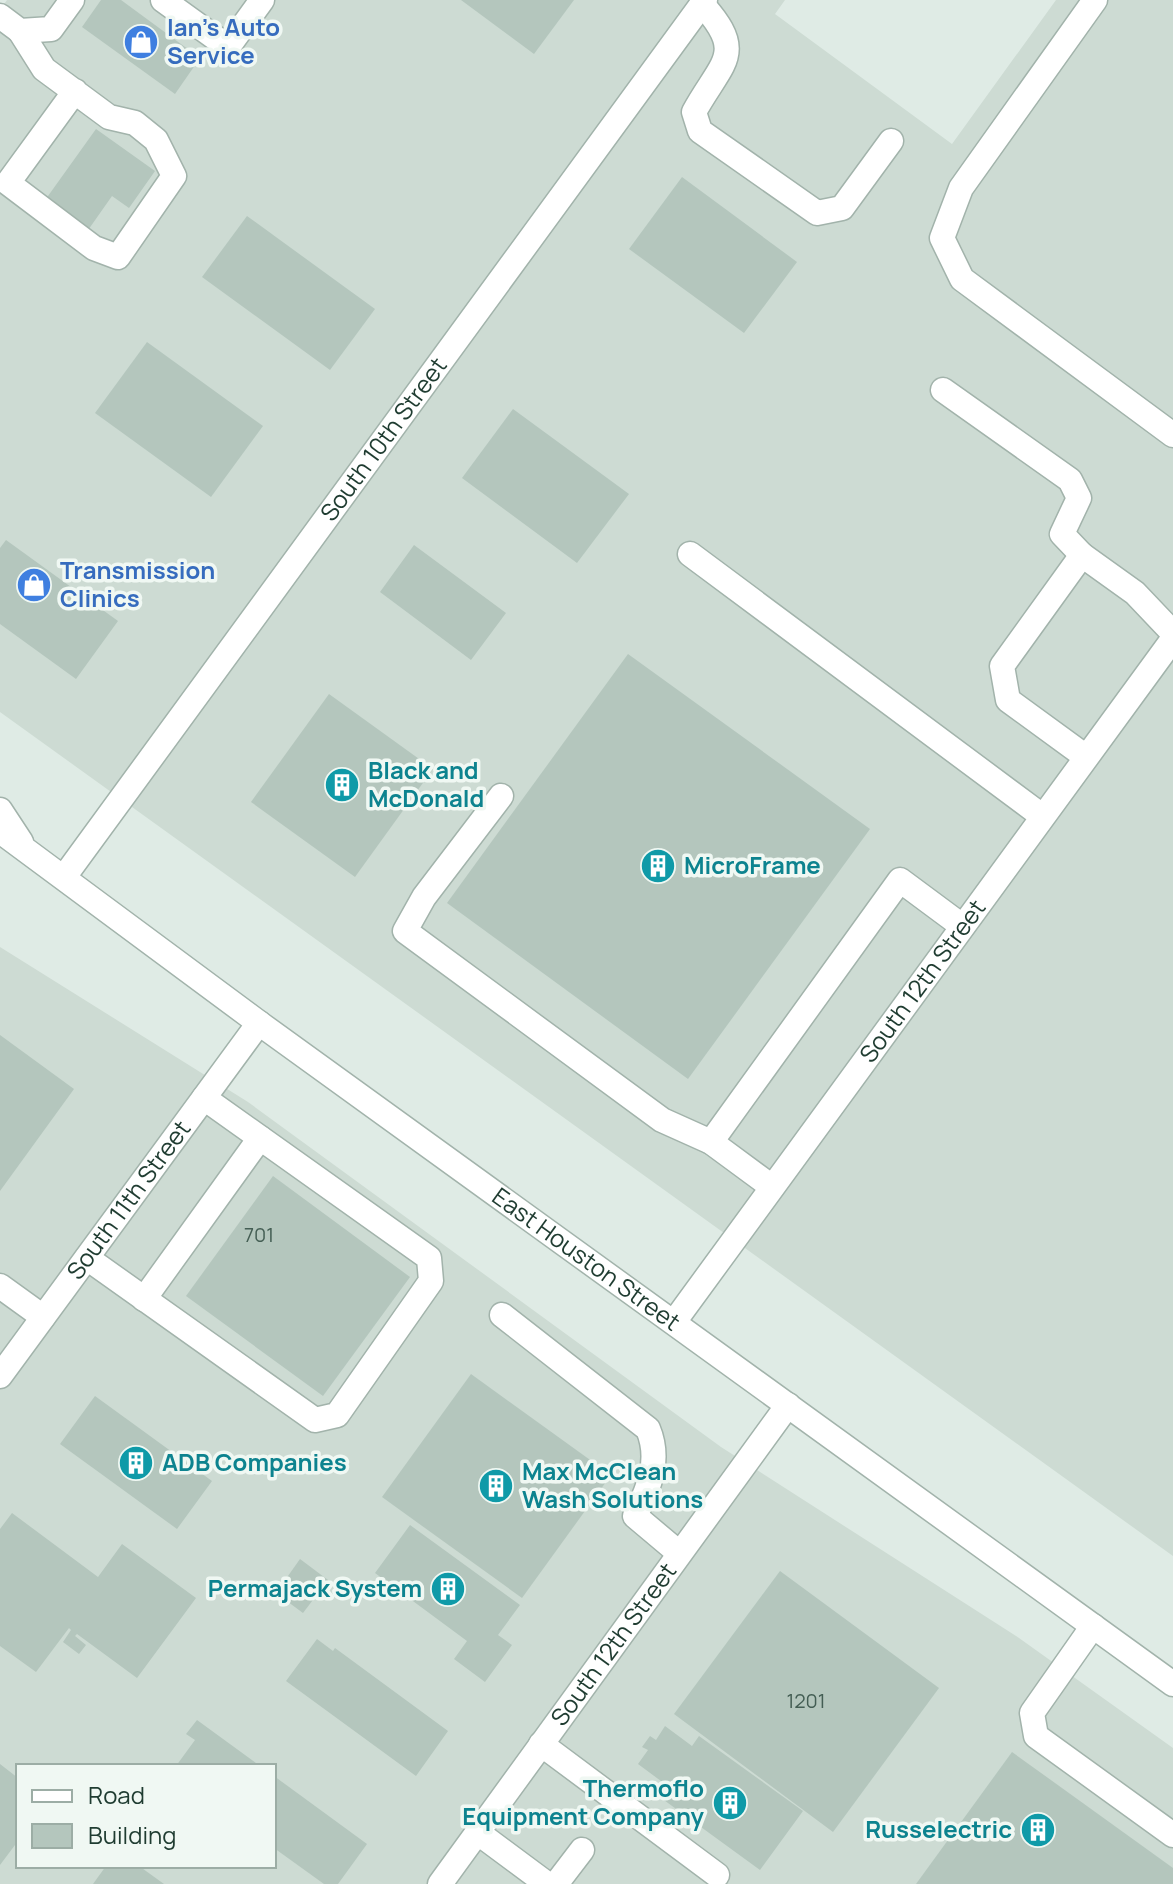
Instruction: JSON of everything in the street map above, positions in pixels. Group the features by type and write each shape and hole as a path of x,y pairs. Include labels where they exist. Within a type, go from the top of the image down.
{"street":[{"path":"10,24 51,29 72,0"},
{"path":"163,0 228,47 262,0"},
{"path":"1095,0 961,188 942,238 962,279 1173,435"},
{"path":"703,2 723,27 727,56 694,112 700,131 817,213 842,208 891,141"},
{"name":"South 10th Street","path":"64,877 703,2"},
{"path":"10,24 44,69 75,91 109,117 135,123 156,140 174,176 118,257 94,248 8,183 75,91"},
{"path":"943,390 1070,480 1079,498 1062,534 1082,555 1135,593 1173,636"},
{"path":"690,554 1042,816"},
{"path":"1082,555 1002,666 1008,700 1086,757"},
{"name":"South 12th Street","path":"674,1322 1173,636"},
{"path":"501,796 424,897 405,931 662,1120 711,1142 772,1187"},
{"path":"0,810 27,851"},
{"name":"East Houston Street","path":"0,831 259,1023 1173,1684"},
{"path":"711,1142 900,880 962,926"},
{"name":"South 11th Street","path":"0,1376 259,1023"},
{"path":"87,1258 315,1420 337,1415 431,1281 429,1258 204,1098"},
{"path":"144,1299 260,1138"},
{"path":"0,1286 43,1317"},
{"path":"502,1315 648,1429 654,1443 652,1482 635,1516 679,1553"},
{"name":"South 12th Street","path":"440,1884 788,1405"},
{"path":"1093,1626 1032,1713 1036,1736 1173,1835"},
{"path":"541,1744 717,1875"},
{"path":"477,1832 547,1884"},
{"path":"556,1884 582,1850"}],"shaded area":[{"path":"7,0 785,0 775,14 952,144 1056,0 1173,0 1173,1556 0,712 0,10"},
{"path":"0,947 248,1102 721,1447 1019,1638 1173,1748 1173,1884 0,1884"}],"building":[{"name":"Ian's Auto Service","path":"101,0 121,0 200,58 175,94 82,27"},
{"path":"461,0 574,0 534,54"},
{"path":"96,129 155,171 129,208 112,196 86,233 43,203"},
{"path":"682,177 797,262 744,333 629,249"},
{"path":"247,216 375,309 330,370 202,277"},
{"path":"147,342 263,426 211,497 95,413"},
{"path":"513,409 629,494 577,563 462,478"},
{"name":"Transmission Clinics","path":"6,540 118,621 76,679 0,624 0,548"},
{"path":"414,545 506,613 471,660 380,592"},
{"name":"MicroFrame","path":"628,654 870,829 688,1079 447,903"},
{"name":"Black and McDonald","path":"329,694 433,769 355,877 251,802"},
{"path":"0,1035 74,1089 0,1191"},
{"path":"273,1176 410,1277 323,1396 186,1296"},
{"name":"Max McClean Wash Solutions","path":"471,1374 611,1475 522,1598 382,1497"},
{"name":"ADB Companies","path":"95,1396 212,1481 177,1529 60,1444"},
{"path":"12,1513 98,1577 122,1544 196,1598 137,1678 77,1634 75,1636 86,1645 79,1654 63,1642 71,1630 69,1628 36,1672 0,1646 0,1529"},
{"name":"Permajack System","path":"410,1525 520,1605 498,1635 512,1645 485,1682 454,1659 467,1641 375,1573"},
{"path":"300,1559 328,1580 303,1613 276,1593"},
{"path":"780,1571 939,1688 833,1832 674,1714"},
{"path":"317,1639 333,1651 335,1648 448,1731 416,1776 286,1681"},
{"path":"197,1720 257,1764 177,1764 195,1740 186,1734"},
{"name":"Thermoflo Equipment Company","path":"665,1726 692,1746 699,1736 803,1811 760,1870 657,1795 665,1784 638,1764 648,1750 642,1747 650,1736 656,1740"},
{"name":"Russelectric","path":"1012,1752 1173,1868 1173,1884 916,1884"},
{"path":"0,1764 16,1776 16,1844 0,1865"},
{"path":"276,1777 367,1844 338,1884 324,1884 276,1849"},
{"path":"105,1868 142,1868 164,1884 93,1884"}],"place":[{"name":"Ian's Auto Service","path":"141,42"},
{"name":"Transmission Clinics","path":"34,585"},
{"name":"Black and McDonald","path":"342,785"},
{"name":"MicroFrame","path":"658,866"},
{"name":"ADB Companies","path":"136,1463"},
{"name":"Max McClean Wash Solutions","path":"496,1486"},
{"name":"Permajack System","path":"448,1589"},
{"name":"Thermoflo Equipment Company","path":"730,1803"},
{"name":"Russelectric","path":"1038,1830"}]}
